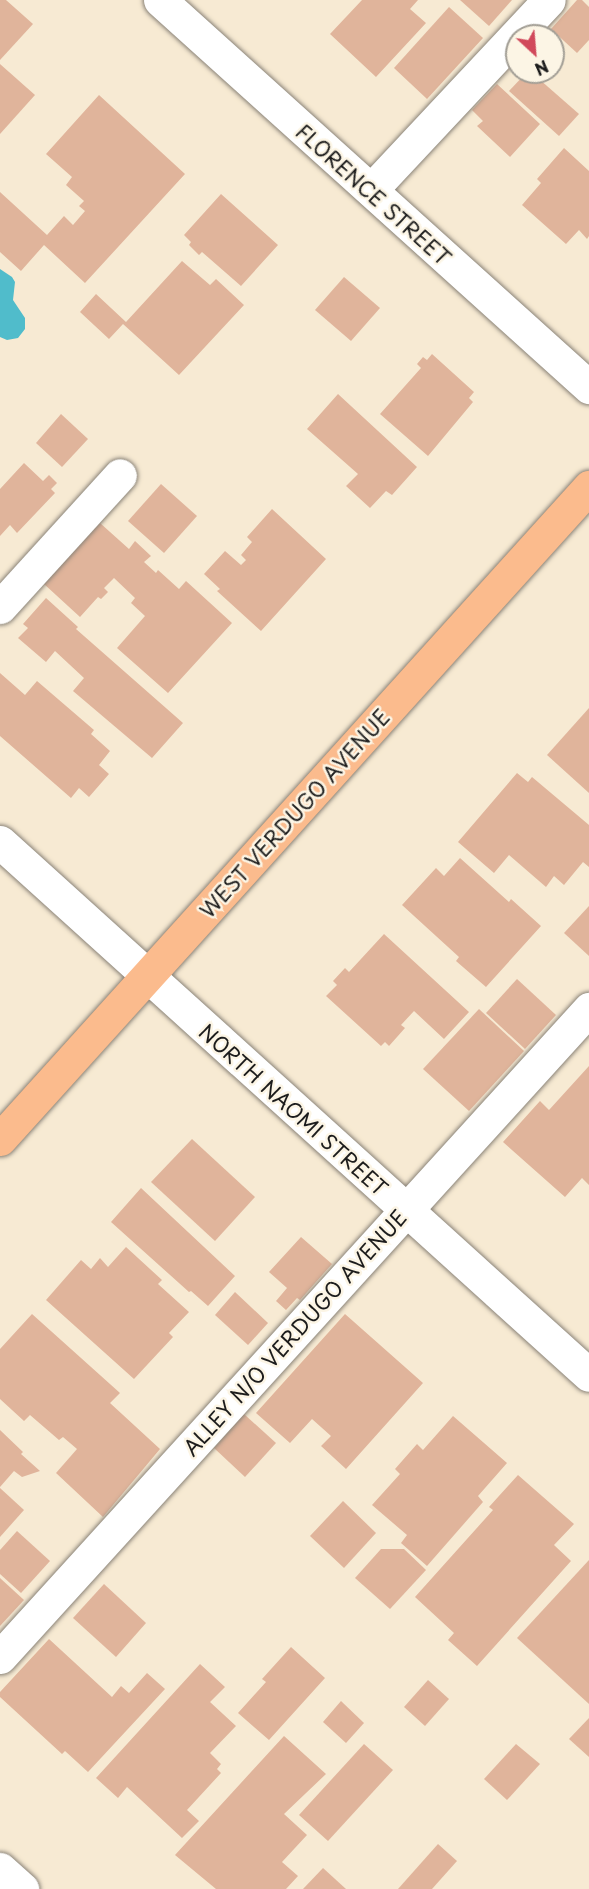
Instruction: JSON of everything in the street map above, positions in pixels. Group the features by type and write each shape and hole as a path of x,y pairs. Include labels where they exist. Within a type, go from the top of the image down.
{"main road":[{"name":"WEST VERDUGO AVENUE","path":"0,1139 589,487"}],"street":[{"name":"FLORENCE STREET","path":"160,0 589,387"},
{"path":"371,190 549,0"},
{"path":"0,607 120,476"},
{"name":"NORTH NAOMI STREET","path":"0,842 589,1375"},
{"name":"ALLEY N/O VERDUGO AVENUE","path":"0,1657 589,1009"},
{"path":"0,1869 22,1889"}],"water":[{"path":"0,269 12,277 15,282 13,300 25,318 25,329 18,338 7,340 0,337"}],"building":[{"path":"0,0 6,0 33,24 0,60"},
{"path":"362,0 418,0 410,9 426,23 376,77 330,34"},
{"path":"460,0 512,0 489,26"},
{"path":"577,0 582,0 589,7 589,40 577,53 565,42 565,24 555,24"},
{"path":"449,7 483,38 427,99 394,68"},
{"path":"0,64 35,95 0,134"},
{"path":"497,84 540,124 510,157 477,126 483,121 472,110"},
{"path":"516,84 545,84 579,114 559,136 509,91"},
{"path":"99,95 185,174 85,283 44,245 21,271 0,252 0,192 47,235 64,216 73,225 85,211 79,206 84,201 66,185 72,177 46,154"},
{"path":"564,148 589,171 589,236 587,239 579,230 566,244 522,205 541,183 537,179"},
{"path":"221,194 278,245 241,286 202,252 199,255 189,245 191,242 184,235"},
{"path":"182,261 210,285 216,279 244,305 179,375 123,324 109,339 80,312 96,294 126,322"},
{"path":"344,277 380,308 351,341 315,310"},
{"path":"432,354 474,392 469,398 473,402 428,456 380,414 421,368 417,364 423,357 427,360"},
{"path":"338,394 417,467 392,495 386,491 370,508 346,486 358,474 307,429"},
{"path":"61,414 88,439 62,467 36,443"},
{"path":"24,463 43,481 49,475 57,483 51,489 55,493 17,533 10,525 0,536 0,489"},
{"path":"161,484 197,516 164,553 128,521"},
{"path":"272,509 326,559 261,631 217,591 220,589 204,574 225,551 241,565 246,560 241,555 252,542 247,537"},
{"path":"100,523 129,549 135,541 151,556 144,562 156,573 158,570 179,589 186,581 232,623 168,693 117,648 145,616 131,603 135,598 114,578 104,588 108,592 101,599 98,597 80,617 44,584"},
{"path":"46,598 78,627 76,629 183,723 152,758 73,691 84,678 55,651 46,662 18,638 28,628 23,624"},
{"path":"0,673 25,695 37,681 94,730 91,734 110,751 99,765 109,774 89,797 79,788 71,798 0,736"},
{"path":"589,708 589,793 547,755"},
{"path":"517,773 528,782 532,777 589,825 589,867 583,862 564,885 554,876 546,887 509,855 494,873 458,842"},
{"path":"460,858 509,902 511,899 541,926 486,987 456,961 459,957 402,905 436,868 444,876"},
{"path":"589,906 589,956 564,933"},
{"path":"384,934 469,1012 444,1039 414,1011 401,1025 405,1028 389,1046 385,1042 381,1046 326,996 337,985 333,981 345,968 349,972"},
{"path":"517,979 556,1015 525,1049 486,1013"},
{"path":"479,1009 524,1051 469,1111 423,1069"},
{"path":"589,1066 589,1185 582,1178 565,1197 503,1142 540,1101 549,1110"},
{"path":"192,1139 255,1197 215,1241 151,1182"},
{"path":"141,1188 235,1276 208,1306 191,1291 189,1292 111,1222"},
{"path":"301,1237 332,1264 300,1300 297,1298 286,1310 276,1301 287,1288 269,1272"},
{"path":"126,1247 162,1280 158,1284 189,1312 169,1333 173,1337 134,1379 46,1300 81,1260 91,1269 100,1258 108,1267"},
{"path":"235,1292 268,1323 248,1345 215,1315"},
{"path":"32,1314 120,1393 110,1403 160,1449 103,1517 56,1473 77,1449 63,1437 59,1440 30,1415 24,1421 0,1399 0,1349"},
{"path":"345,1314 423,1383 346,1469 321,1446 331,1436 312,1419 290,1443 256,1413"},
{"path":"244,1414 276,1443 245,1477 214,1448"},
{"path":"453,1416 507,1463 478,1496 483,1502 427,1566 401,1543 407,1535 372,1505 400,1474 395,1469 417,1444 423,1450"},
{"path":"0,1430 40,1471 22,1477 14,1471 0,1487"},
{"path":"518,1475 574,1524 554,1545 571,1561 477,1666 448,1640 454,1633 415,1597 493,1510 489,1507"},
{"path":"0,1488 24,1510 0,1537"},
{"path":"343,1501 376,1533 344,1568 310,1536"},
{"path":"17,1531 50,1561 21,1593 0,1574 0,1550"},
{"path":"381,1549 404,1549 426,1570 390,1609 355,1578"},
{"path":"589,1560 589,1704 517,1638"},
{"path":"0,1578 24,1600 0,1626"},
{"path":"104,1584 146,1623 116,1657 73,1618"},
{"path":"49,1639 112,1697 121,1686 129,1693 147,1673 165,1689 88,1772 65,1751 62,1754 0,1697 0,1692"},
{"path":"291,1647 325,1678 269,1740 238,1713 266,1682 262,1679"},
{"path":"200,1664 225,1687 210,1702 236,1726 210,1753 221,1764 217,1769 221,1773 187,1810 199,1821 182,1838 127,1787 118,1798 96,1778"},
{"path":"428,1680 449,1699 425,1726 404,1707"},
{"path":"341,1701 364,1723 346,1743 323,1722"},
{"path":"589,1718 589,1757 569,1739"},
{"path":"284,1736 326,1774 284,1814 307,1835 282,1862 298,1876 286,1889 216,1889 175,1855"},
{"path":"364,1744 393,1770 328,1841 299,1815"},
{"path":"516,1744 540,1764 507,1800 484,1779"},
{"path":"438,1844 457,1861 432,1889 398,1889"},
{"path":"323,1868 346,1889 303,1889"}]}
